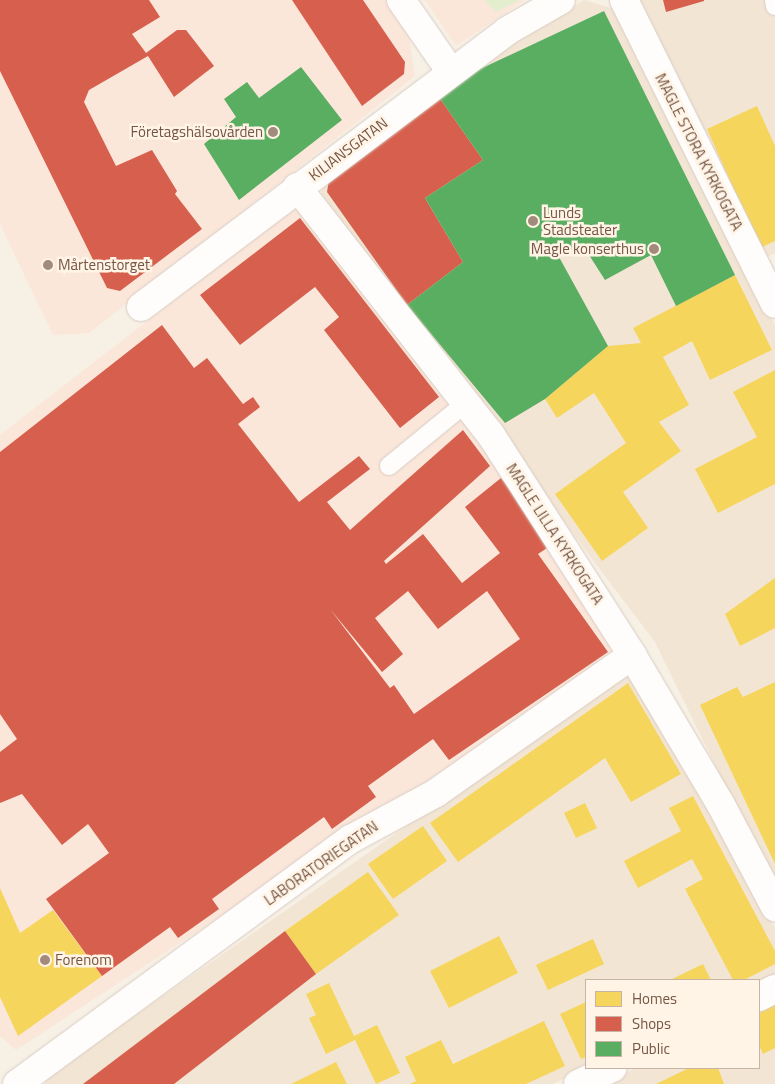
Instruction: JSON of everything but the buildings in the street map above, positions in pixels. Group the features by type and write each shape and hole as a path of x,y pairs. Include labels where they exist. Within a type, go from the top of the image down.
{"street":[{"path":"401,0 451,72"},
{"name":"KILIANSGATAN","path":"141,307 297,187 507,31 561,0"},
{"name":"MAGLE STORA KYRKOGATA","path":"624,0 769,275 775,304"},
{"name":"MAGLE LILLA KYRKOGATA","path":"297,187 491,435 632,655 720,804 775,907"},
{"name":"LABORATORIEGATAN","path":"17,1084 351,839 436,793 632,655"},
{"path":"760,996 775,989"},
{"path":"578,1084 610,1069"}],"lane":[{"path":"774,0 775,6"},
{"path":"389,466 466,403"}],"shaded area":[{"path":"0,0 385,0 409,36 415,76 89,333 53,335 0,224"},
{"path":"425,0 525,0 456,46"},
{"path":"584,0 618,10 775,325 775,888 655,642 320,200 327,169 440,89"},
{"path":"634,0 775,0 775,253 769,256 757,253"},
{"path":"292,209 310,215 555,542 611,634 609,663 16,1050 0,1036 0,435"},
{"path":"620,677 639,678 775,928 775,976 760,984 760,979 585,979 585,1069 553,1084 45,1084 47,1077"},
{"path":"775,997 775,1084 604,1084 634,1069 760,1069 760,1004"}],"green space":[{"path":"485,0 519,0 496,12"}],"place":[{"name":"Företagshälsovården","path":"273,132"},
{"name":"Lunds Stadsteater","path":"533,221"},
{"name":"Magle konserthus","path":"654,249"},
{"name":"Mårtenstorget","path":"48,265"},
{"name":"Forenom","path":"45,960"}]}
